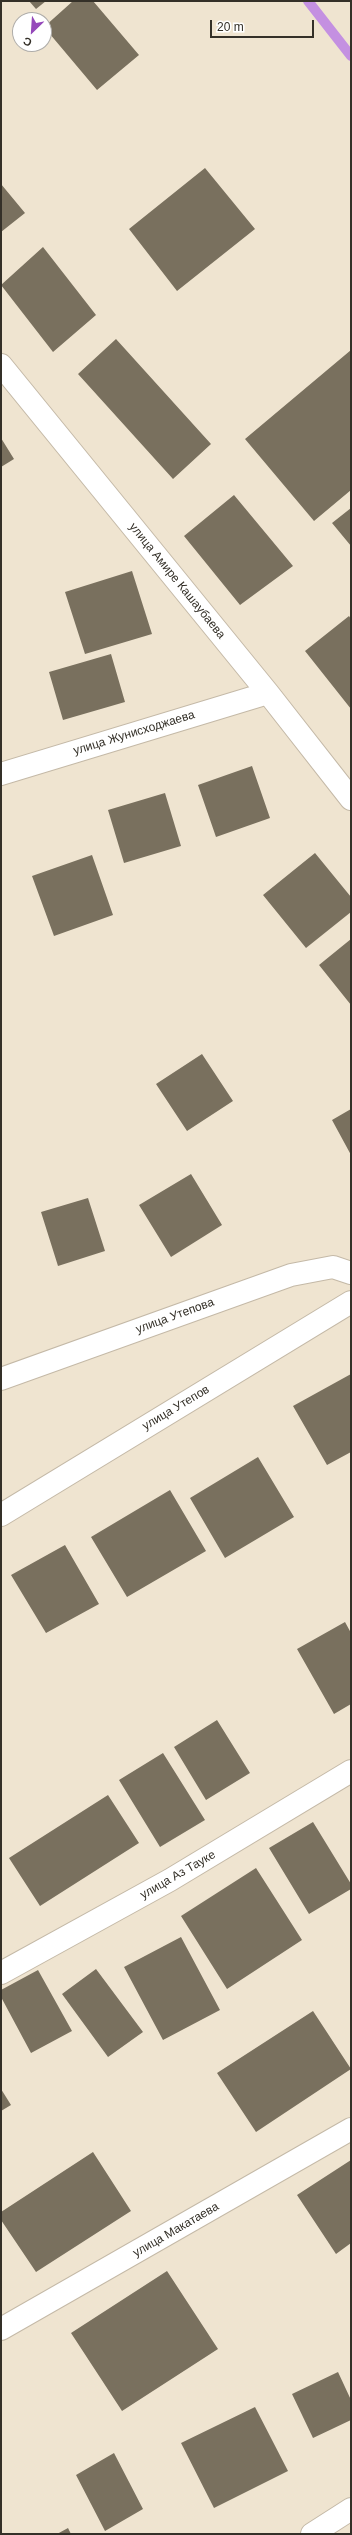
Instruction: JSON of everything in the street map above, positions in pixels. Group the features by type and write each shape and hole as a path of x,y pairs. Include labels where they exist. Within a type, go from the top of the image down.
{"street":[{"name":"улица Амире Кашаубаева","path":"1,365 268,693 351,799"},
{"name":"улица Жунисходжаева","path":"1,774 268,693"},
{"name":"улица Утепова","path":"1,1379 291,1275 333,1267 351,1273"},
{"name":"улица Утепов","path":"1,1515 351,1302"},
{"name":"улица Аз Тауке","path":"1,1973 170,1880 351,1771"},
{"name":"улица Макатаева","path":"1,2329 351,2129"},
{"path":"312,2534 351,2509"}],"building":[{"path":"29,1 46,1 36,9"},
{"path":"73,1 93,1 139,55 97,90 52,37 52,20"},
{"path":"205,168 255,229 177,291 129,229"},
{"path":"1,184 25,213 1,232"},
{"path":"43,247 96,315 53,352 1,285"},
{"path":"116,339 211,444 173,479 78,374"},
{"path":"351,350 351,490 314,521 245,439"},
{"path":"1,438 14,459 1,467"},
{"path":"234,495 293,566 240,605 184,536"},
{"path":"351,508 351,546 332,523"},
{"path":"132,571 152,634 85,654 65,592"},
{"path":"349,616 351,619 351,709 305,651"},
{"path":"111,654 125,702 63,720 49,672"},
{"path":"252,766 270,818 216,837 198,785"},
{"path":"165,793 181,846 124,863 108,810"},
{"path":"315,853 351,897 351,912 306,948 263,895"},
{"path":"92,855 113,915 54,936 32,876"},
{"path":"351,939 351,1005 319,965"},
{"path":"202,1054 233,1101 187,1131 156,1084"},
{"path":"351,1109 351,1155 332,1120"},
{"path":"191,1174 222,1225 171,1257 139,1205"},
{"path":"88,1198 105,1251 58,1266 41,1212"},
{"path":"351,1374 351,1452 327,1465 293,1406"},
{"path":"258,1457 294,1517 225,1558 190,1498"},
{"path":"170,1490 206,1551 127,1597 91,1537"},
{"path":"65,1545 99,1604 46,1633 11,1575"},
{"path":"345,1622 351,1633 351,1704 334,1714 297,1649"},
{"path":"217,1720 250,1773 206,1800 174,1747"},
{"path":"163,1753 205,1820 160,1847 119,1780"},
{"path":"108,1795 139,1843 40,1906 9,1858"},
{"path":"313,1822 351,1884 351,1889 309,1914 269,1848"},
{"path":"256,1868 302,1940 227,1989 181,1916"},
{"path":"181,1937 220,2010 163,2040 124,1967"},
{"path":"96,1969 143,2032 108,2057 62,1994"},
{"path":"38,1970 72,2031 31,2053 1,1997 1,1990"},
{"path":"313,2011 351,2069 256,2132 217,2073"},
{"path":"1,2089 11,2105 1,2111"},
{"path":"93,2152 131,2211 36,2272 1,2220 1,2212"},
{"path":"351,2160 351,2243 336,2254 297,2195"},
{"path":"167,2271 218,2349 122,2411 71,2333"},
{"path":"338,2372 351,2400 351,2420 313,2438 292,2394"},
{"path":"255,2407 288,2471 214,2508 181,2443"},
{"path":"114,2453 143,2509 105,2531 76,2475"},
{"path":"68,2528 71,2534 57,2534"}],"waterway":[{"path":"308,1 351,56"}]}
